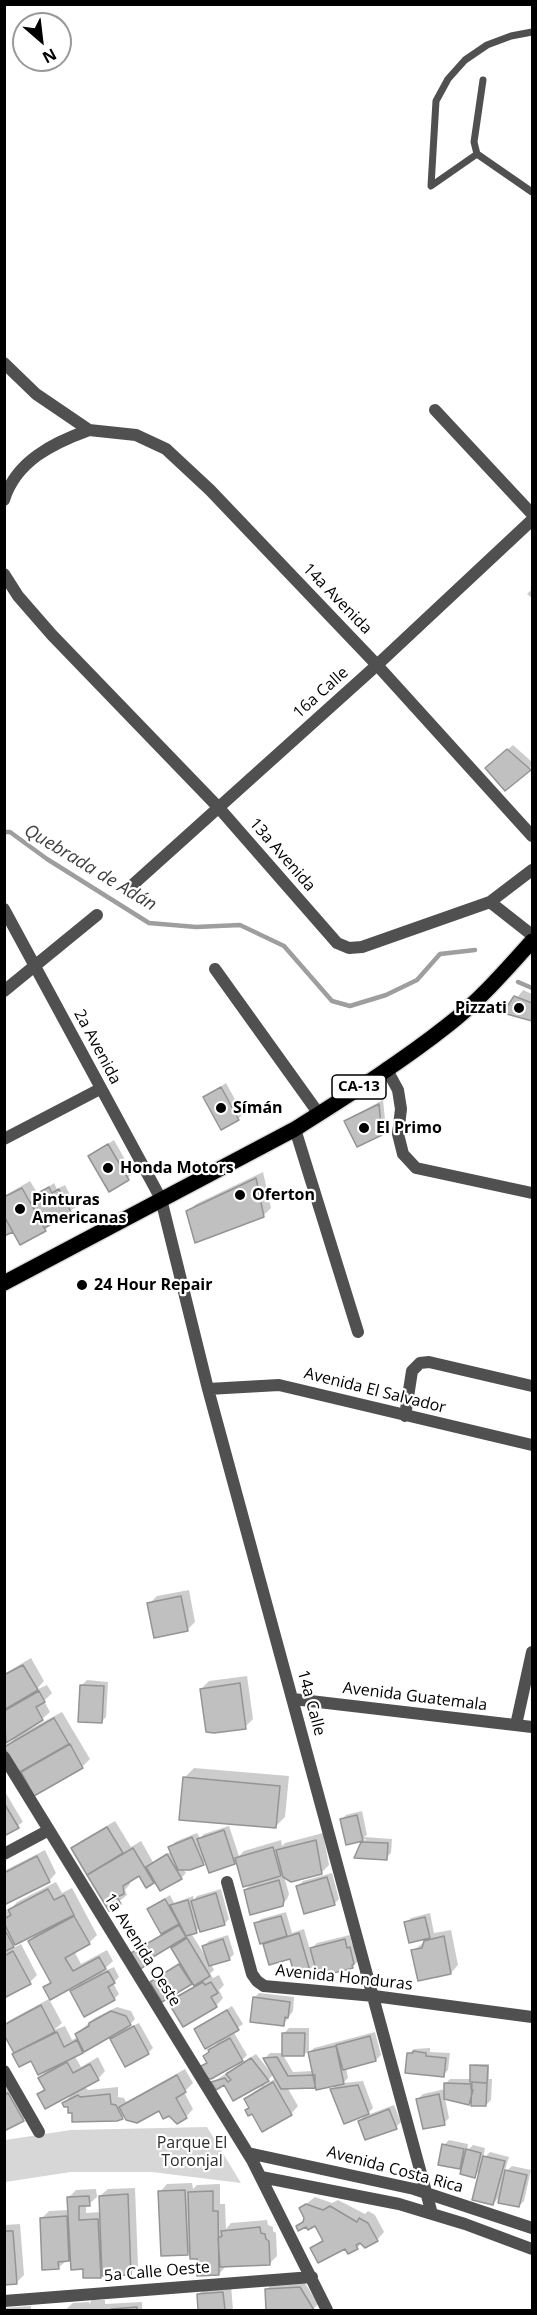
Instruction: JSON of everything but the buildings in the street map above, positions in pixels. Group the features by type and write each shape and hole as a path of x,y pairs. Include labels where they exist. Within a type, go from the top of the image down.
{"main road":[{"name":"CA-13","path":"4,1283 295,1129 319,1114 448,1025 486,991 532,940"}],"street":[{"path":"4,363 36,394 89,430"},
{"path":"435,410 532,514"},
{"path":"4,500 7,491 24,465 58,441 89,430"},
{"name":"14a Avenida","path":"89,430 136,435 166,449 210,490 377,665 532,836"},
{"name":"16a Calle","path":"128,889 377,665 532,520"},
{"name":"13a Avenida","path":"4,574 18,596 52,635 219,808 332,939 343,946 362,947 490,902 532,870"},
{"path":"490,902 532,935"},
{"name":"2a Avenida","path":"4,909 37,966 100,1089 161,1199"},
{"path":"4,991 97,915"},
{"path":"215,969 319,1114"},
{"path":"386,1068 398,1090 401,1109 398,1134 403,1154 416,1168 532,1193"},
{"path":"4,1139 100,1089"},
{"path":"295,1129 358,1332"},
{"name":"14a Calle","path":"161,1199 208,1389 432,2214"},
{"path":"405,1416 412,1371 420,1363 429,1362 532,1386"},
{"name":"Avenida El Salvador","path":"208,1389 279,1384 532,1445"},
{"path":"516,1725 532,1652"},
{"name":"Avenida Guatemala","path":"293,1699 532,1727"},
{"name":"1a Avenida Oeste","path":"4,1757 250,2156 327,2310"},
{"path":"4,1854 49,1830"},
{"name":"Avenida Honduras","path":"227,1882 252,1974 264,1986 374,1996 532,2017"},
{"path":"4,2071 39,2132"},
{"name":"Avenida Costa Rica","path":"250,2156 365,2177 426,2193 532,2228"},
{"name":"Avenida Costa Rica","path":"261,2177 355,2194 432,2214 532,2249"},
{"name":"5a Calle Oeste","path":"4,2301 312,2277"}],"lane":[{"path":"477,154 431,186 436,101 448,79 465,60 486,45 510,36 532,32"},
{"path":"483,80 474,141 477,154 532,192"}],"green space":[{"name":"Parque El Toronjal","path":"207,2127 241,2183 152,2172 71,2172 5,2182 5,2140 71,2130"}],"waterway":[{"name":"Quebrada de Adán","path":"4,832 10,832 47,859 149,923 196,927 240,925 284,946 332,1001 350,1006 386,995 417,980 440,954 475,950"},
{"name":"Quebrada de Adán","path":"518,982 532,988"}],"place":[{"name":"Pizzati","path":"519,1008"},
{"name":"Símán","path":"221,1108"},
{"name":"El Primo","path":"364,1128"},
{"name":"Honda Motors","path":"108,1168"},
{"name":"Oferton","path":"240,1195"},
{"name":"Pinturas Americanas","path":"20,1209"},
{"name":"24 Hour Repair","path":"82,1285"}]}
